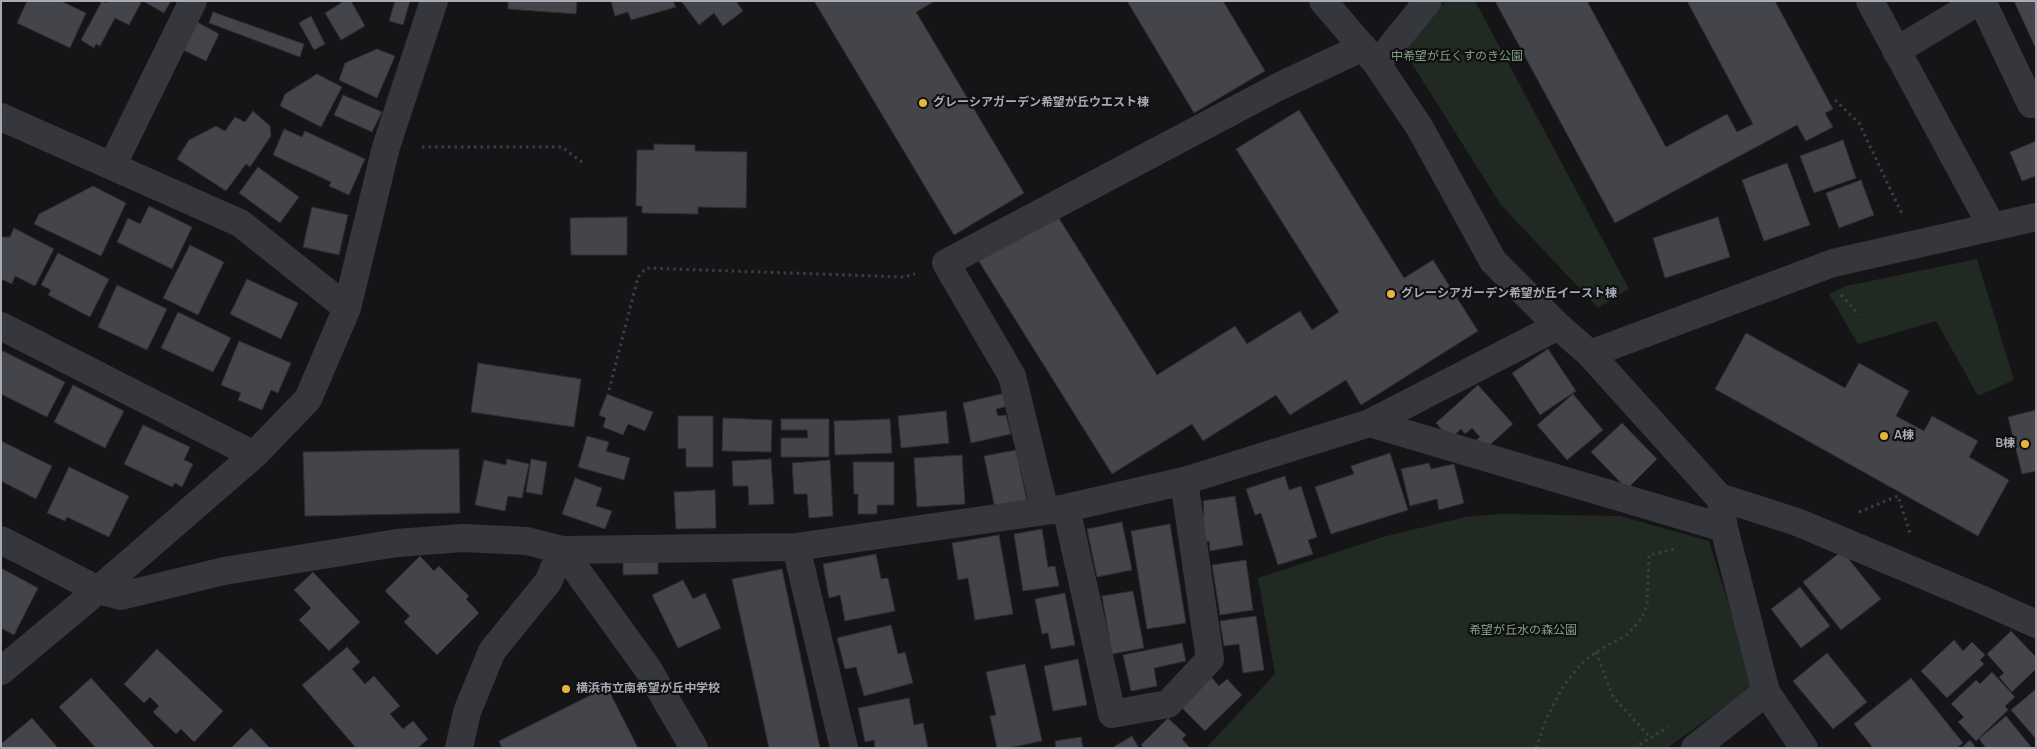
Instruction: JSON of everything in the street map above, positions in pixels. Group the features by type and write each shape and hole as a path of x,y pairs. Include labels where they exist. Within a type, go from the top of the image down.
{"street":[{"path":"112,166 194,1"},
{"path":"1,671 254,455 308,399 347,308 386,147 434,1"},
{"path":"1323,1 1370,55 1420,128 1493,261 1558,326 1590,354 1719,497 1797,522 2036,624"},
{"path":"1184,481 1210,659 1168,704 1112,714 1056,510 1012,376 946,263 1278,87 1370,55 1428,1"},
{"path":"1870,1 1992,227"},
{"path":"1896,51 1981,1 2031,104"},
{"path":"1,117 240,223 347,308"},
{"path":"1590,354 1832,264 2036,217"},
{"path":"1,326 254,455"},
{"path":"1,540 98,590 121,596 224,572 397,544 463,538 527,541 562,550 796,547 1056,510 1184,481 1370,423 1558,326"},
{"path":"1370,423 1724,528"},
{"path":"1719,497 1724,528 1766,692 1804,748"},
{"path":"796,547 844,748"},
{"path":"459,748 466,712 492,651 548,582 562,550"},
{"path":"562,550 648,669 694,748"},
{"path":"1694,748 1766,692"}],"path":[{"path":"1835,100 1859,123 1904,218"},
{"path":"386,147 562,147 583,163"},
{"path":"609,390 638,277 646,268 904,277 946,263"},
{"path":"1536,748 1548,715 1564,685 1581,664 1596,652 1628,634 1642,618 1647,605 1649,555 1683,547"},
{"path":"1596,652 1613,697 1651,738 1634,748"}],"green space":[{"name":"中希望が丘くすのき公園","path":"1446,1 1475,1 1629,289 1598,308 1501,205 1404,51"},
{"path":"1977,259 2014,380 1978,396 1936,321 1858,344 1829,294 1846,286"},
{"name":"希望が丘水の森公園","path":"1501,514 1620,516 1709,541 1754,686 1667,748 1206,748 1275,674 1258,578 1383,537 1465,517"}],"building":[{"path":"27,1 61,1 86,13 70,48 17,23"},
{"path":"102,1 107,3 108,1 142,1 129,25 115,18 100,46 96,44 94,48 81,40"},
{"path":"143,1 171,1 164,13"},
{"path":"344,1 351,1 365,26 341,40 325,13"},
{"path":"395,1 410,1 403,25 389,21"},
{"path":"508,1 577,1 576,14 508,9"},
{"path":"611,1 673,1 676,7 631,20 628,12 615,16"},
{"path":"681,1 736,1 743,11 723,26 714,13 699,25"},
{"name":"グレーシアガーデン希望が丘ウエスト棟","path":"814,1 935,1 916,12 1024,193 954,235"},
{"name":"グレーシアガーデン希望が丘ウエスト棟","path":"1127,1 1223,1 1265,71 1194,113"},
{"path":"1495,1 1587,1 1666,147 1727,114 1737,132 1753,124 1687,1 1775,1 1833,109 1825,113 1833,127 1806,141 1797,125 1615,223"},
{"path":"2014,1 2036,1 2036,49"},
{"path":"213,12 304,44 300,57 209,23"},
{"path":"311,16 325,44 314,50 299,23"},
{"path":"197,22 219,34 206,61 183,50"},
{"path":"377,49 395,56 377,98 339,80 345,63"},
{"path":"317,74 342,87 321,127 280,106 285,94"},
{"path":"343,95 382,112 372,132 334,115"},
{"name":"グレーシアガーデン希望が丘イースト棟","path":"1299,110 1404,278 1433,260 1478,331 1361,405 1346,380 1290,415 1276,395 1203,441 1192,424 1112,474 978,260 1055,212 1157,375 1235,326 1247,344 1300,311 1312,330 1339,312 1236,149"},
{"path":"253,111 270,126 271,136 250,167 246,164 226,191 177,159 189,140 216,126 225,131 235,117 245,122"},
{"path":"284,129 302,137 305,131 365,159 349,195 329,186 331,182 273,155"},
{"path":"1843,140 1856,178 1814,193 1800,156"},
{"path":"2036,141 2036,176 2022,181 2010,152"},
{"path":"654,144 695,145 695,151 747,152 746,208 698,207 698,214 642,213 642,206 636,206 637,150 654,150"},
{"path":"1787,163 1810,225 1764,241 1742,180"},
{"path":"258,167 299,197 280,223 239,193"},
{"path":"1861,180 1874,215 1839,228 1826,193"},
{"path":"93,186 126,203 101,256 34,224 39,214"},
{"path":"149,206 192,227 172,269 117,242 128,218 140,224"},
{"path":"312,207 348,215 339,255 303,247"},
{"path":"627,217 627,255 571,255 570,218"},
{"path":"1718,217 1730,257 1665,278 1653,238"},
{"path":"14,228 54,249 35,286 15,276 12,284 1,279 1,237 10,237"},
{"path":"190,245 224,262 198,315 163,298"},
{"path":"58,253 109,279 90,317 48,295 51,290 41,285"},
{"path":"247,279 298,303 281,339 230,314"},
{"path":"117,285 167,309 147,350 98,327"},
{"path":"178,312 231,338 213,372 161,348"},
{"name":"A棟","path":"1746,333 1845,388 1859,363 1909,391 1896,416 1924,431 1932,416 1978,441 1969,457 2009,480 1978,536 1715,389"},
{"path":"239,341 291,363 278,393 271,390 262,410 238,400 241,393 221,385"},
{"path":"1548,349 1576,391 1540,415 1512,373"},
{"path":"3,351 65,382 47,417 1,394 1,354"},
{"path":"478,363 581,379 574,427 471,412"},
{"path":"73,385 124,411 105,448 54,422"},
{"path":"1478,385 1513,424 1484,450 1475,441 1480,437 1472,428 1465,434 1461,429 1450,439 1436,423"},
{"path":"1005,393 1008,406 996,409 998,416 1006,415 1011,434 971,443 963,403"},
{"path":"607,394 653,412 645,431 628,424 623,435 603,427 606,418 599,415"},
{"path":"1573,394 1603,430 1567,460 1537,425"},
{"name":"B棟","path":"2036,410 2036,471 2022,474 2008,417"},
{"path":"946,411 949,443 901,448 898,416"},
{"path":"678,416 713,416 713,467 686,467 686,448 678,449"},
{"path":"723,418 772,420 771,452 722,451"},
{"path":"781,419 829,419 829,457 781,457 781,438 808,438 807,430 781,430"},
{"path":"890,419 892,453 835,455 834,421"},
{"path":"1622,423 1657,459 1627,489 1591,452"},
{"path":"143,425 190,447 184,460 193,464 182,487 175,483 172,487 124,464"},
{"path":"587,436 609,442 606,451 630,458 624,480 578,467"},
{"path":"1,441 52,466 36,499 1,481"},
{"path":"459,449 460,513 305,516 303,452"},
{"path":"1016,450 1027,501 995,508 984,456"},
{"path":"1390,453 1408,510 1331,534 1315,487 1354,474 1351,466"},
{"path":"962,455 965,504 917,507 914,458"},
{"path":"507,459 529,464 522,498 508,496 505,511 475,505 484,460 506,465"},
{"path":"531,459 547,462 542,495 526,492"},
{"path":"771,459 774,504 749,505 748,486 733,486 732,461"},
{"path":"830,460 833,516 809,518 807,494 794,494 792,463"},
{"path":"853,462 894,462 894,505 877,505 877,514 858,514 858,494 854,494"},
{"path":"1429,463 1431,469 1454,464 1464,503 1439,510 1437,499 1410,506 1401,469"},
{"path":"69,467 129,496 109,537 67,517 65,521 47,513"},
{"path":"1285,476 1289,490 1301,486 1317,537 1308,540 1313,554 1278,565 1261,513 1255,515 1246,489"},
{"path":"575,478 602,488 596,506 612,511 605,529 562,514"},
{"path":"715,490 716,528 676,529 674,492"},
{"path":"1235,496 1243,545 1210,551 1209,541 1204,542 1200,516 1204,515 1203,501"},
{"path":"1122,522 1132,570 1097,577 1087,529"},
{"path":"1170,524 1186,623 1147,629 1131,531"},
{"path":"1042,529 1048,567 1055,566 1059,586 1023,591 1014,534"},
{"path":"999,535 1013,614 975,620 968,578 958,580 952,543"},
{"path":"1842,551 1881,599 1841,630 1803,582"},
{"path":"876,554 881,579 888,578 895,611 845,621 840,595 829,598 823,564"},
{"path":"420,556 434,571 439,566 469,596 466,599 479,613 437,655 404,622 410,616 385,591"},
{"path":"623,558 658,558 658,574 623,575"},
{"path":"1246,560 1253,610 1220,615 1212,565"},
{"path":"1,568 38,588 14,635 1,628"},
{"path":"782,569 820,748 769,748 732,579"},
{"path":"313,572 360,622 329,651 299,620 311,608 294,590"},
{"path":"683,580 693,599 705,593 721,628 678,648 652,595"},
{"path":"1800,587 1830,626 1801,648 1771,609"},
{"path":"1133,591 1144,648 1112,654 1102,596"},
{"path":"1065,593 1075,645 1051,649 1048,633 1042,634 1035,599"},
{"path":"1256,616 1264,670 1243,673 1239,644 1224,646 1220,621"},
{"path":"891,625 898,654 905,652 913,683 864,696 856,667 845,669 837,638"},
{"path":"2011,631 2036,657 2036,669 2012,692 1999,677 2004,673 1987,654"},
{"path":"1954,640 1963,651 1972,642 1985,655 1980,660 1984,664 1947,698 1921,671"},
{"path":"1182,643 1186,661 1154,668 1157,686 1131,691 1123,655"},
{"path":"347,647 360,662 352,669 365,684 374,676 400,706 390,714 403,729 413,721 428,739 418,748 356,748 302,685"},
{"path":"157,649 223,711 194,742 181,729 176,734 153,712 159,706 150,697 144,703 124,684"},
{"path":"1827,653 1867,702 1833,729 1793,681"},
{"path":"1078,659 1087,705 1053,711 1044,666"},
{"path":"1025,664 1042,741 1008,748 997,748 990,716 996,715 986,672"},
{"path":"1992,672 2015,697 2005,706 2008,710 1976,741 1958,722 1964,717 1951,704 1976,680 1980,684"},
{"path":"1211,677 1219,686 1227,679 1242,695 1205,731 1180,706"},
{"path":"91,678 155,748 96,748 59,707"},
{"path":"1911,678 1963,743 1957,748 1873,748 1854,724"},
{"path":"607,687 638,748 502,748 499,741"},
{"path":"2036,689 2036,739 2011,710"},
{"path":"909,698 914,725 923,723 928,748 875,748 874,740 865,742 858,708"},
{"path":"2006,716 2032,748 1986,748 1979,739"},
{"path":"32,718 58,748 1,748 1,744"},
{"path":"1168,718 1186,735 1182,739 1190,748 1144,748 1141,745"},
{"path":"251,728 270,748 231,748"},
{"path":"1132,736 1139,748 1112,748"},
{"path":"1081,737 1083,748 1056,748 1055,741"},
{"path":"1970,740 1976,748 1961,748"}],"place":[{"name":"グレーシアガーデン希望が丘ウエスト棟","path":"923,103"},
{"name":"グレーシアガーデン希望が丘イースト棟","path":"1391,294"},
{"name":"A棟","path":"1884,436"},
{"name":"B棟","path":"2025,444"},
{"name":"横浜市立南希望が丘中学校","path":"566,689"}]}
